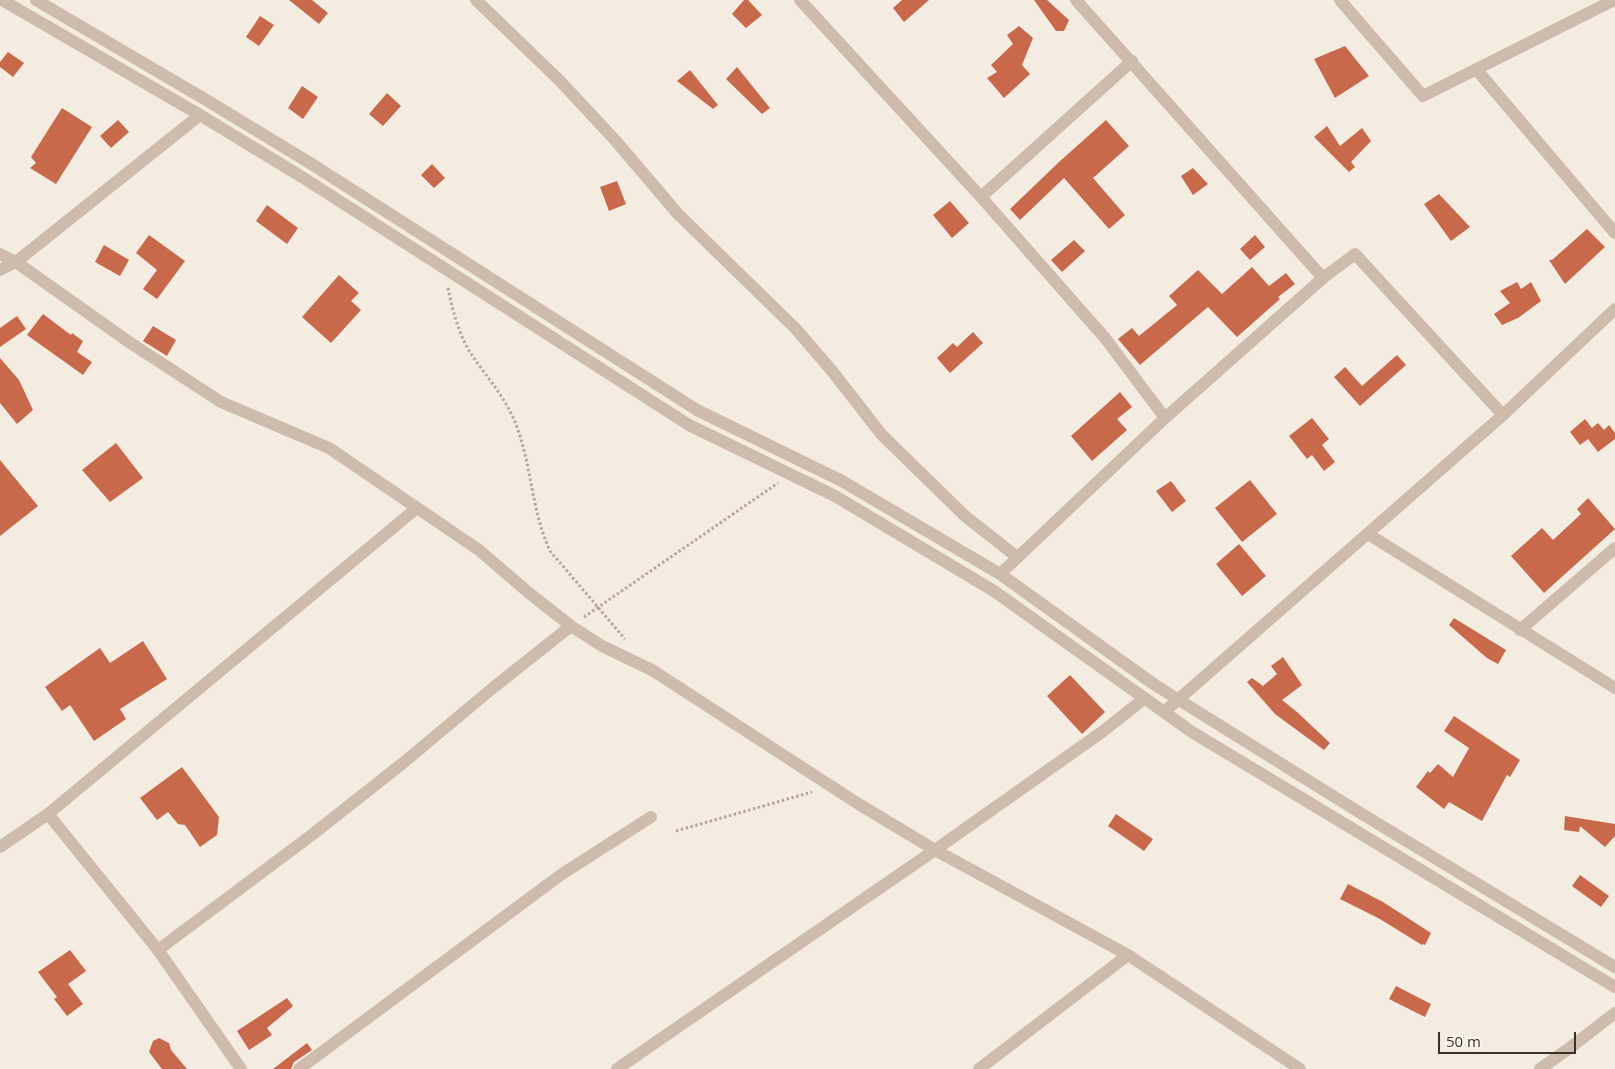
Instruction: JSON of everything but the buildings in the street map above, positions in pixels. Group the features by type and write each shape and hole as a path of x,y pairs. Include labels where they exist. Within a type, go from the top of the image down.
{"street":[{"path":"2,0 200,115 302,177 689,425 834,496 994,591 1192,732 1615,988"},
{"path":"36,0 310,163 697,410 842,481 1000,574 1178,699 1362,814 1615,967"},
{"path":"476,0 560,81 616,140 678,214 796,330 832,371 882,435 965,516 1017,557"},
{"path":"800,0 981,197 1105,338 1165,418"},
{"path":"1076,0 1132,61 1322,278"},
{"path":"1340,0 1423,96 1611,3"},
{"path":"981,197 1132,61"},
{"path":"1476,69 1615,233"},
{"path":"0,270 16,262 200,115"},
{"path":"0,254 16,262 128,342 221,402 329,448 479,550 571,626 602,646 652,670 832,787 936,850 1128,954 1300,1069"},
{"path":"1000,574 1165,418 1322,278 1355,254 1503,416"},
{"path":"1164,712 1503,416 1615,310"},
{"path":"0,848 48,814 417,508"},
{"path":"1368,534 1615,688"},
{"path":"1520,630 1615,548"},
{"path":"158,950 313,834 571,626"},
{"path":"625,1067 936,850 1102,732 1145,698"},
{"path":"48,814 158,950 241,1069"},
{"path":"299,1069 562,874 651,816"},
{"path":"979,1069 1128,954"},
{"path":"1540,1069 1615,1013"}],"path":[{"path":"444,268 451,306 468,348 508,407 518,429 537,518 543,536 550,551 559,563 598,608"},
{"path":"571,626 791,475"},
{"path":"676,831 832,787"}]}
